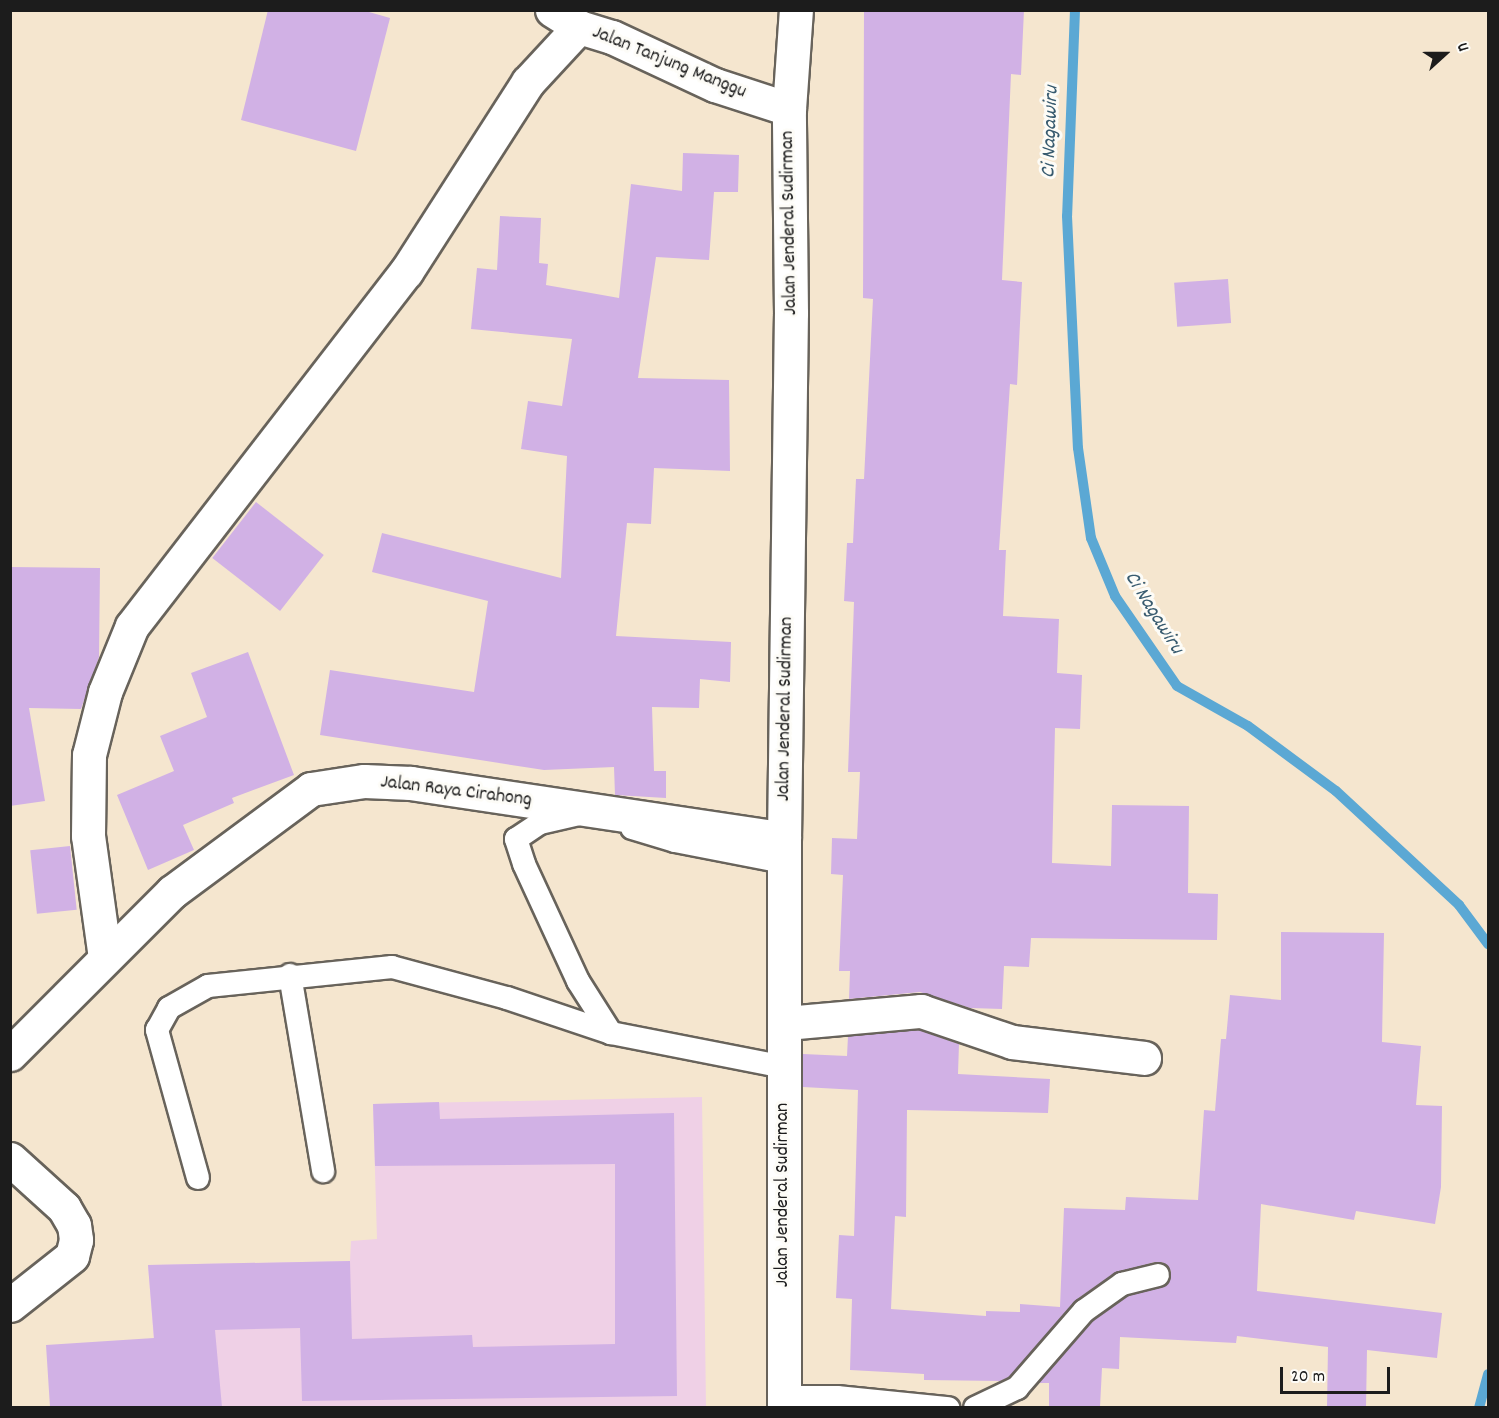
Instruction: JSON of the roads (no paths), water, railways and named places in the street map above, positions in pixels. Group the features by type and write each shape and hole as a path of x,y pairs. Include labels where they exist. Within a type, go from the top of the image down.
{"main road":[{"name":"Jalan Jenderal Sudirman","path":"784,1402 786,1023 784,851 791,313 789,109 796,10"},
{"name":"Jalan Tanjung Manggu","path":"565,19 612,37 715,85 789,109"},
{"path":"105,958 88,836 89,755 105,692 132,626 406,272 528,82 565,19"},
{"name":"Jalan Raya Cirahong","path":"10,1054 172,892 311,789 364,781 411,783 784,851"},
{"path":"786,1023 921,1011 1012,1042 1144,1058"},
{"path":"10,1159 64,1208 74,1225 76,1240 72,1256 10,1305"}],"lane":[{"path":"611,1033 578,981 524,864 516,838 540,823 600,813 621,825 675,842 784,851"},
{"path":"198,1178 158,1030 169,1008 208,986 290,975 392,967 507,998 611,1033 784,1067"},
{"path":"290,975 323,1172"},
{"path":"975,1407 1017,1388 1044,1352 1084,1311 1122,1284 1158,1275"},
{"path":"784,1402 837,1397 948,1407"}],"waterway":[{"name":"Ci Nagawiru","path":"1075,10 1067,216 1078,448 1091,538 1115,596 1177,686 1248,726 1336,791 1459,905 1488,944"},
{"name":"Ci Nagawiru","path":"1479,1408 1488,1374"}]}
